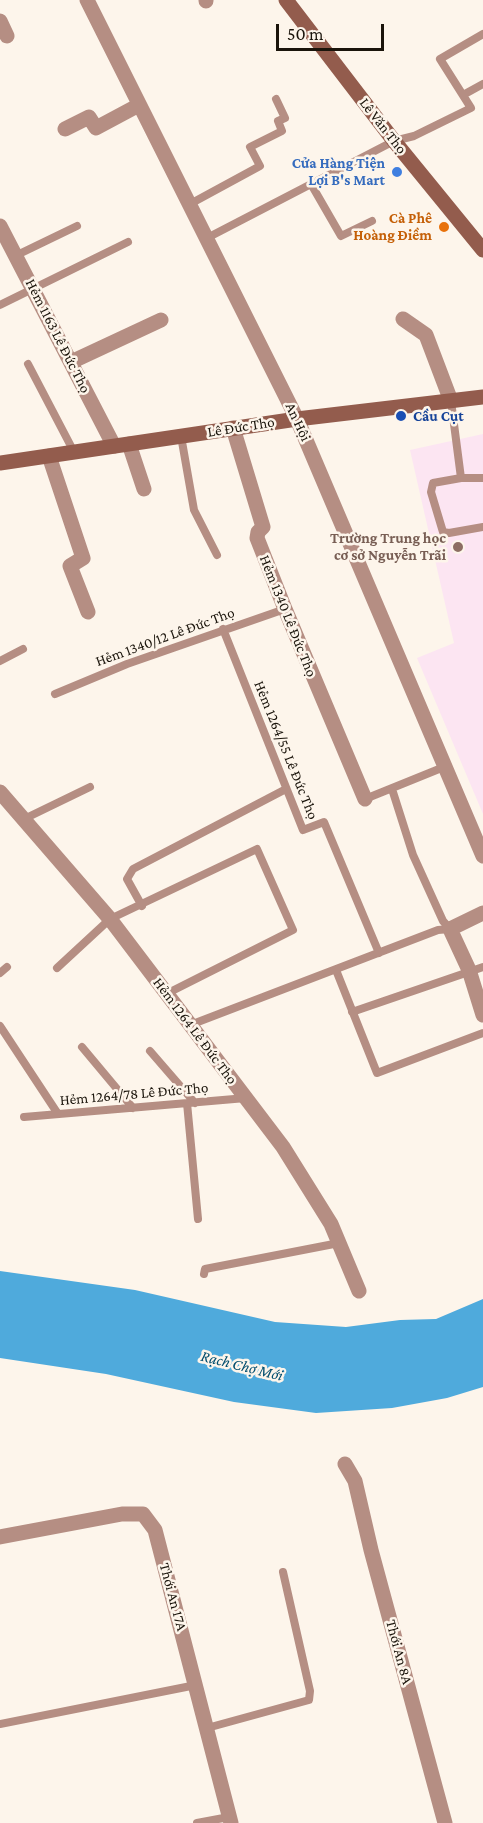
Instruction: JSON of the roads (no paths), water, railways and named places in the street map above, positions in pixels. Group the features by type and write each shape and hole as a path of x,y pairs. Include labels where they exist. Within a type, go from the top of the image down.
{"main road":[{"name":"Lê Văn Thọ","path":"286,0 394,141 483,250"},
{"name":"Lê Đức Thọ","path":"0,463 297,419 483,397"}],"street":[{"name":"An Hội","path":"87,0 297,419 483,856"},
{"path":"0,21 7,36"},
{"path":"65,129 89,117 96,128 139,105"},
{"name":"Hẻm 1163 Lê Đức Thọ","path":"0,226 71,363 122,445 144,489"},
{"path":"403,319 426,335 451,401"},
{"path":"71,363 161,320"},
{"name":"Hẻm 1340 Lê Đức Thọ","path":"233,428 263,527 258,532 257,538 365,799"},
{"path":"49,456 83,558 70,566 88,612"},
{"name":"Hẻm 1264 Lê Đức Thọ","path":"0,792 110,919 283,1147 330,1224 359,1291"},
{"path":"483,913 450,929 476,968 483,1015"},
{"name":"Thới An 8A","path":"345,1464 355,1481 371,1550 445,1823"},
{"name":"Thới An 17A","path":"0,1537 122,1514 143,1514 155,1530 230,1820"}],"lane":[{"path":"207,238 394,141 414,136 471,108 441,59 483,34"},
{"path":"463,95 483,84"},
{"path":"190,204 260,166 250,147 282,131 278,121 285,118 276,99"},
{"path":"311,184 341,236 372,221"},
{"path":"17,255 77,226"},
{"path":"0,305 128,242"},
{"path":"28,364 74,452"},
{"path":"451,401 461,478"},
{"path":"181,436 194,510 217,555"},
{"path":"483,478 461,478 431,485 442,529 449,533 483,527"},
{"name":"Hẻm 1340/12 Lê Đức Thọ","path":"55,694 127,664 285,609"},
{"name":"Hẻm 1264/55 Lê Đức Thọ","path":"223,629 303,830 324,822 379,953"},
{"path":"0,662 23,649"},
{"path":"365,799 444,767"},
{"path":"24,819 90,787"},
{"path":"142,906 127,879 134,869 286,789"},
{"path":"392,789 413,855 443,921 450,929"},
{"path":"57,968 110,919 142,906 258,849 293,930 166,994"},
{"path":"190,1025 438,930 450,929"},
{"path":"0,973 7,967"},
{"path":"352,1012 476,968"},
{"path":"336,970 377,1073 483,1033"},
{"path":"0,1026 58,1114"},
{"path":"82,1047 134,1108"},
{"path":"150,1051 191,1103 198,1219"},
{"name":"Hẻm 1264/78 Lê Đức Thọ","path":"24,1117 246,1098"},
{"path":"204,1274 205,1269 339,1243"},
{"path":"207,1728 309,1700 310,1690 283,1572"},
{"path":"0,1724 196,1685"},
{"path":"197,1823 230,1820"}],"water":[{"name":"Rạch Chợ Mới","path":"0,1271 135,1290 275,1322 346,1327 400,1320 436,1319 483,1299 483,1387 447,1398 392,1408 316,1413 234,1402 106,1374 0,1358"}],"place":[{"name":"Cửa Hàng Tiện Lợi B's Mart","path":"397,172"},
{"name":"Cà Phê Hoàng Điềm","path":"444,227"},
{"name":"Cầu Cụt","path":"401,416"},
{"name":"Trường Trung học cơ sở Nguyễn Trãi","path":"458,547"}]}
